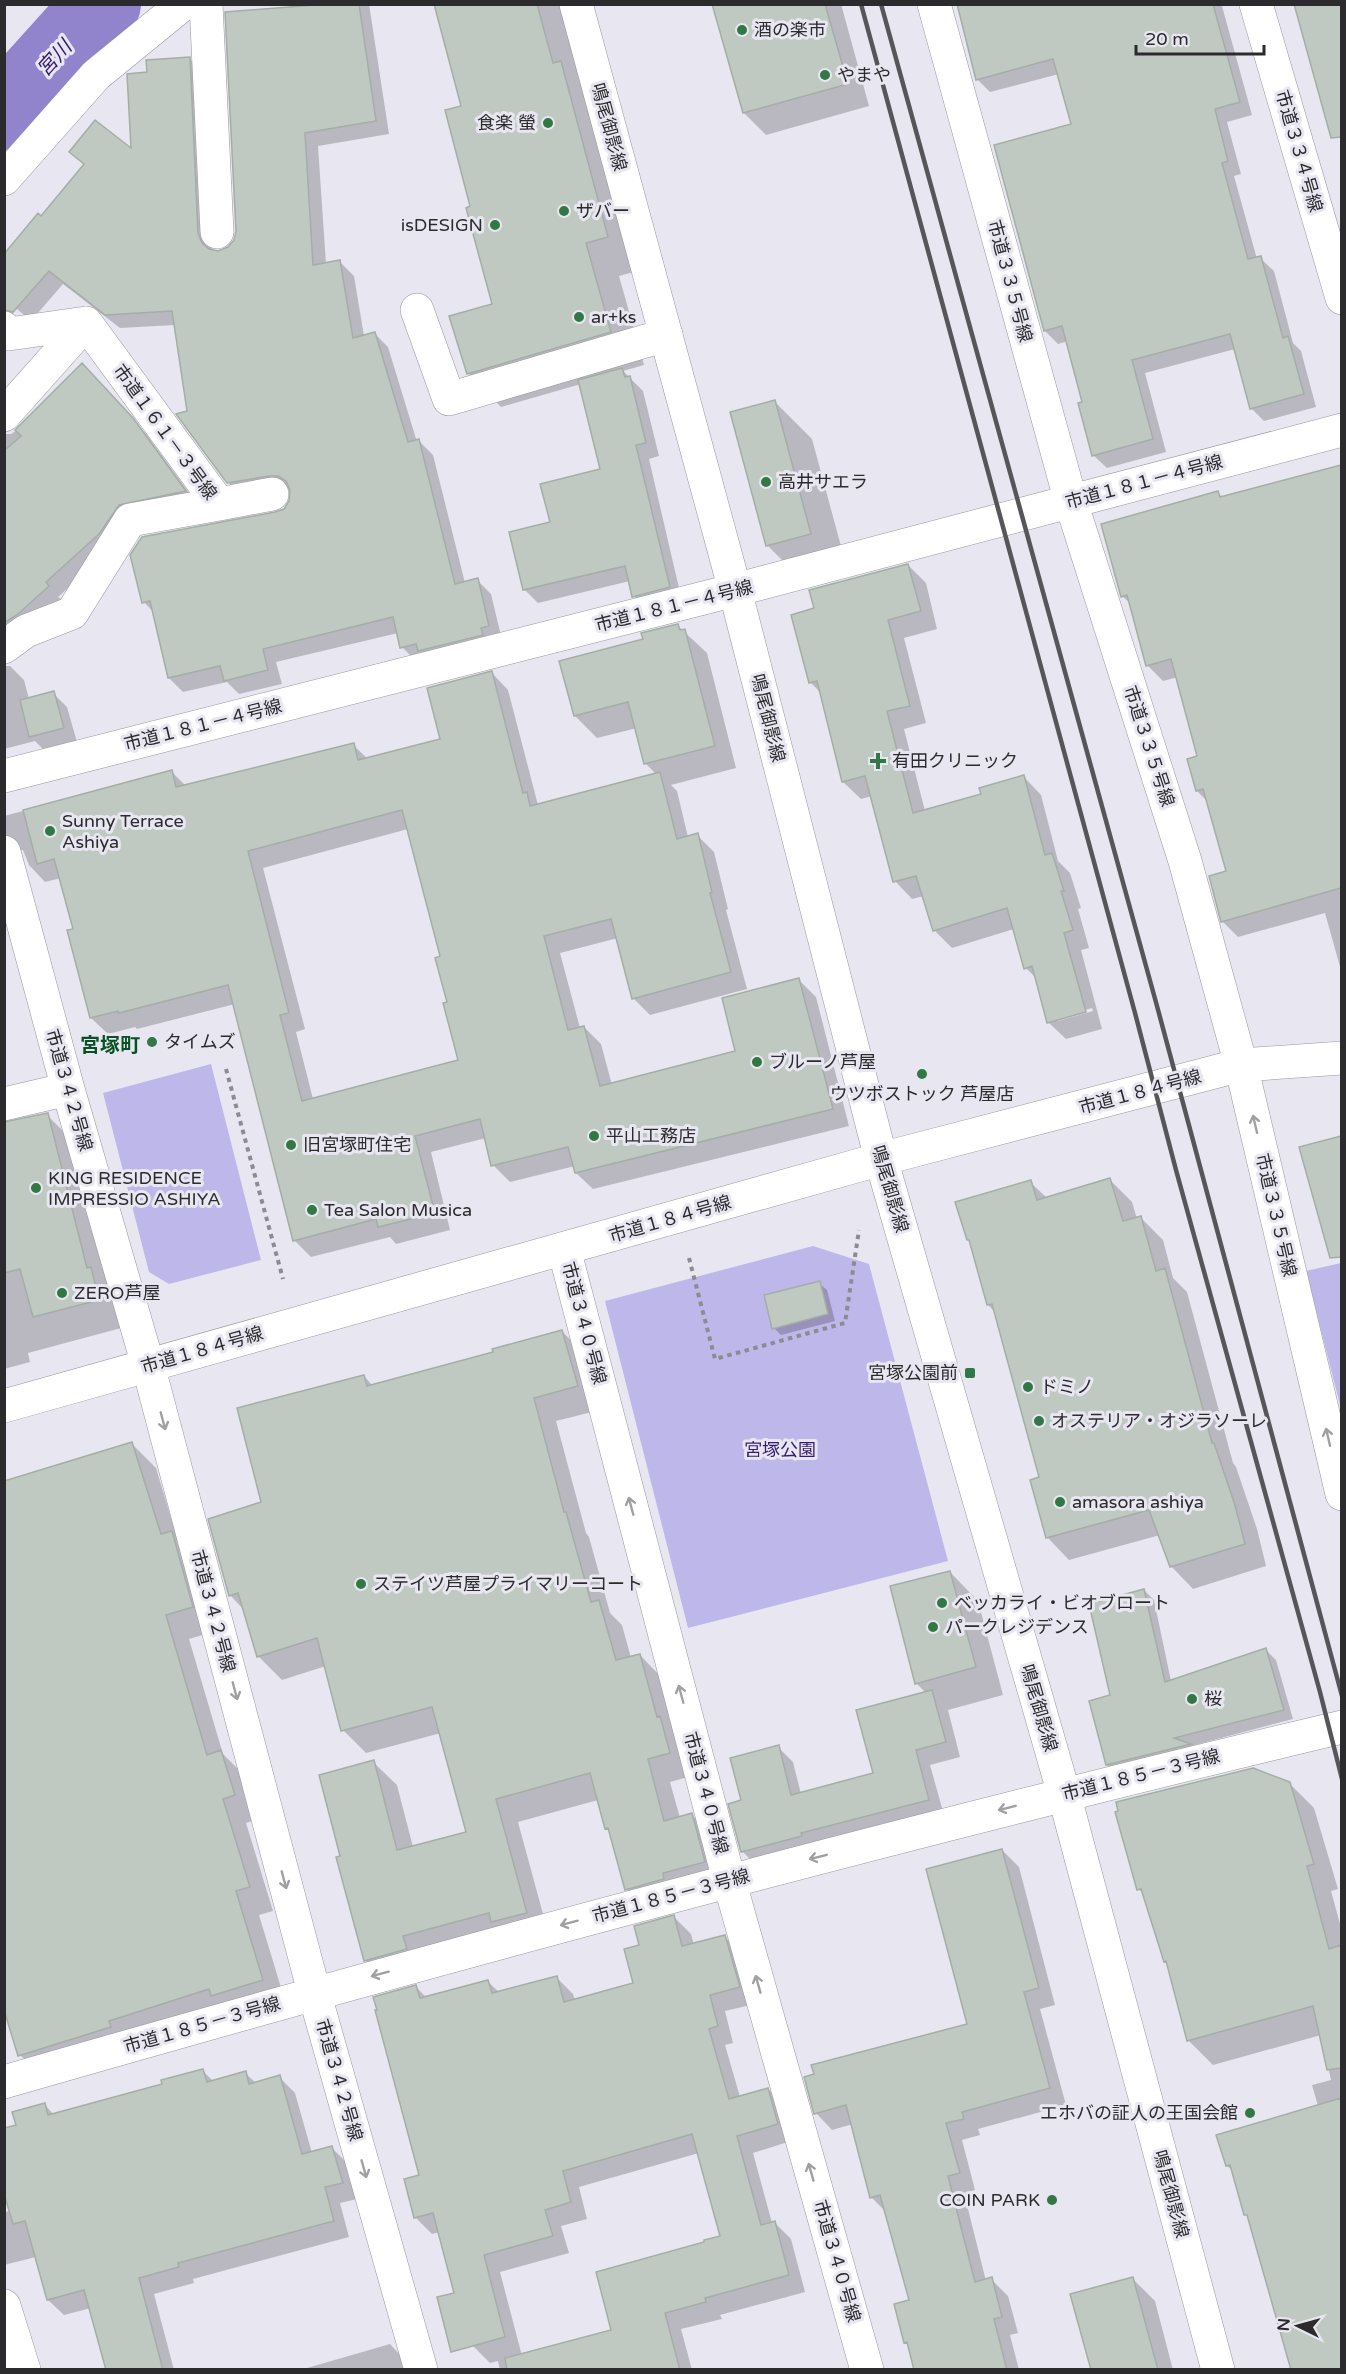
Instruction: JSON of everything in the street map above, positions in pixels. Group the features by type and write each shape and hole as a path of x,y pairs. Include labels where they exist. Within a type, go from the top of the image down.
{"street":[{"path":"4,179 96,75 183,4"},
{"path":"206,4 217,232"},
{"name":"鳴尾御影線","path":"576,4 735,590 881,1159 1064,1794 1218,2370"},
{"name":"市道３３５号線","path":"934,4 1071,502 1185,861 1241,1065 1341,1494"},
{"name":"市道３３４号線","path":"1256,4 1341,298"},
{"path":"417,310 449,399 666,335"},
{"path":"4,328 9,334 86,324"},
{"path":"4,415 86,324"},
{"name":"市道１６１－３号線","path":"4,647 26,631 72,613 130,520 219,504 86,324"},
{"name":"市道１８１－４号線","path":"4,776 735,590 1341,430"},
{"path":"219,504 272,494"},
{"name":"市道３４２号線","path":"4,852 68,1089 148,1365 314,1992 421,2370"},
{"name":"市道１８４号線","path":"4,1406 881,1159 1241,1065 1341,1058"},
{"path":"4,1104 68,1089"},
{"name":"市道３４０号線","path":"564,1249 729,1880 867,2370"},
{"name":"市道１８５－３号線","path":"4,2082 314,1992 729,1880 1341,1726"},
{"path":"4,2306 24,2370"}],"path":[{"path":"226,1069 283,1279"},
{"path":"689,1258 715,1359 846,1323 860,1223"}],"green space":[{"path":"211,1064 261,1260 169,1284 149,1272 103,1093"},
{"name":"宮塚公園","path":"813,1246 869,1264 948,1561 688,1628 605,1301"},
{"path":"1341,1263 1341,1409 1306,1271"}],"building":[{"path":"328,4 359,4 376,121 305,133 313,265 340,260 353,338 375,332 408,442 419,439 455,584 478,578 489,626 481,628 483,635 418,651 416,644 400,648 393,617 263,649 268,670 224,681 220,666 168,678 150,601 142,603 130,555 142,537 284,509 289,501 290,490 286,481 278,476 227,483 176,414 187,411 172,311 105,315 49,271 13,312 4,310 4,254 38,213 41,216 84,164 69,152 95,120 131,148 127,74 147,72 146,60 190,57 198,233 202,243 209,249 218,251 228,247 234,240 236,231 225,12"},
{"path":"434,4 537,4 553,63 561,61 608,237 586,243 611,332 467,374 449,316 492,304 466,208 470,206 445,110 461,106"},
{"path":"712,4 825,4 848,84 743,113"},
{"path":"957,4 1213,4 1240,102 1215,109 1228,161 1222,163 1248,259 1261,256 1283,338 1288,336 1304,394 1250,409 1230,334 1132,360 1153,439 1092,456 1078,403 1082,402 1062,326 1044,331 994,145 1071,124 1053,59 976,80"},
{"path":"1294,4 1341,4 1341,137 1331,138"},
{"path":"82,363 133,418 186,491 119,505 99,534 46,582 49,586 18,614 4,623 4,451 21,436 15,430"},
{"path":"622,368 625,377 630,376 646,443 636,445 670,587 632,597 625,566 523,590 509,532 550,522 540,484 600,469 578,380"},
{"path":"775,400 811,534 766,546 730,412"},
{"path":"1341,465 1341,888 1221,922 1209,876 1226,871 1203,789 1196,791 1187,759 1197,756 1171,659 1146,666 1127,595 1121,597 1101,524 1218,491 1220,497"},
{"path":"908,564 921,611 888,620 910,706 887,711 913,813 981,794 979,788 1024,775 1045,855 1052,853 1064,891 1061,891 1073,930 1064,933 1086,1012 1047,1023 1032,966 1024,969 1007,908 933,931 916,876 893,882 865,776 842,782 817,681 809,683 791,615 814,608 809,590"},
{"path":"678,624 680,630 685,629 715,746 644,764 628,702 574,716 559,661 643,639 641,633"},
{"path":"492,671 523,793 527,792 530,806 660,772 677,839 698,833 712,892 710,893 731,972 632,999 611,919 544,936 568,1030 584,1026 600,1086 735,1051 722,998 799,978 833,1109 575,1173 568,1147 491,1166 480,1119 415,1136 435,1213 378,1227 376,1219 293,1241 228,985 119,1013 118,1011 90,1018 67,930 73,929 54,859 37,864 23,810 172,770 176,787 354,743 358,760 440,739 427,688","holes":["402,810 440,956 435,958 447,1002 443,1003 458,1060 302,1101 280,1015 289,1013 248,851"]},
{"path":"54,691 64,728 29,737 20,700"},
{"name":"KING RESIDENCE IMPRESSIO ASHIYA","path":"48,1113 87,1268 91,1267 99,1300 33,1317 20,1269 4,1273 4,1122"},
{"path":"1341,1136 1341,1257 1330,1258 1299,1147"},
{"path":"1110,1178 1123,1221 1141,1216 1156,1271 1165,1268 1212,1443 1214,1443 1235,1505 1245,1544 1170,1567 1149,1510 1046,1538 1030,1480 1039,1477 992,1304 987,1305 969,1240 967,1240 955,1202 1031,1180 1037,1200"},
{"path":"820,1281 828,1314 772,1329 764,1295"},
{"path":"562,1330 578,1386 534,1398 564,1512 566,1512 591,1602 599,1600 616,1660 640,1654 657,1717 660,1716 670,1753 648,1759 664,1821 692,1813 705,1862 663,1873 664,1879 625,1890 590,1773 496,1799 527,1913 491,1922 489,1913 403,1936 407,1949 364,1961 336,1857 340,1856 319,1775 374,1760 397,1850 466,1832 432,1707 341,1731 317,1638 257,1657 238,1593 229,1596 208,1519 261,1502 237,1408 364,1375 367,1386 493,1352 492,1349"},
{"path":"132,1442 161,1534 172,1531 193,1607 166,1615 207,1755 221,1750 235,1795 223,1799 250,1887 236,1891 263,1980 211,1996 209,1989 109,2021 111,2027 18,2056 4,2010 4,1481"},
{"name":"パークレジデンス","path":"950,1571 976,1667 915,1684 890,1586"},
{"path":"1144,1589 1165,1682 1266,1648 1284,1710 1174,1738 1191,1744 1106,1765 1089,1701 1110,1695 1089,1604"},
{"path":"932,1690 946,1742 916,1750 929,1800 801,1833 802,1836 741,1852 728,1804 741,1800 730,1758 779,1745 791,1795 873,1773 856,1710"},
{"path":"1253,1768 1290,1782 1314,1864 1307,1866 1329,1949 1341,1945 1341,2068 1327,2070 1313,2006 1187,2041 1166,1961 1164,1962 1141,1889 1137,1890 1115,1812 1118,1811 1116,1802"},
{"path":"1002,1849 1039,1988 1024,1992 1050,2088 962,2112 964,2119 946,2123 960,2173 948,2176 975,2282 992,2277 1002,2317 994,2319 1007,2370 914,2370 894,2304 909,2300 880,2195 870,2198 846,2105 814,2114 804,2077 814,2074 811,2065 967,2024 926,1869"},
{"path":"674,1915 682,1946 725,1935 740,1987 710,1995 718,2026 709,2029 729,2099 768,2088 778,2124 737,2136 761,2225 775,2221 789,2275 705,2298 706,2302 665,2313 680,2370 507,2370 505,2358 611,2330 596,2272 720,2236 692,2134 563,2171 571,2202 545,2210 553,2236 484,2255 505,2337 451,2352 437,2297 454,2293 433,2213 414,2218 404,2179 419,2175 373,1997 416,1985 420,1998 488,1980 492,1993 557,1976 564,2002 633,1983 624,1949 639,1945 634,1926"},
{"path":"203,2069 207,2082 246,2071 249,2084 280,2075 302,2154 332,2146 343,2183 325,2187 334,2221 178,2263 179,2267 139,2278 163,2370 106,2370 84,2290 47,2300 25,2221 13,2224 4,2194 4,2128 16,2125 12,2112 45,2103 48,2115 162,2084 161,2080"},
{"path":"1341,2098 1341,2370 1291,2370 1247,2215 1244,2215 1230,2165 1226,2166 1216,2135"},
{"path":"1133,2277 1158,2370 1091,2370 1070,2294"}],"waterway":[{"name":"宮川","path":"4,112 103,4"}],"railway":[{"path":"861,4 1342,1779"},
{"path":"881,4 1157,1006 1342,1696"}],"place":[{"name":"酒の楽市","path":"742,30"},
{"name":"やまや","path":"825,75"},
{"name":"食楽 螢","path":"548,123"},
{"name":"ザバー","path":"564,211"},
{"name":"isDESIGN","path":"495,225"},
{"name":"ar+ks","path":"579,317"},
{"name":"高井サエラ","path":"766,482"},
{"name":"有田クリニック","path":"878,761"},
{"name":"Sunny Terrace Ashiya","path":"50,831"},
{"name":"タイムズ","path":"152,1042"},
{"name":"ブルーノ芦屋","path":"757,1062"},
{"name":"ウツボストック 芦屋店","path":"922,1074"},
{"name":"平山工務店","path":"594,1136"},
{"name":"旧宮塚町住宅","path":"291,1145"},
{"name":"KING RESIDENCE IMPRESSIO ASHIYA","path":"36,1188"},
{"name":"Tea Salon Musica","path":"312,1210"},
{"name":"ZERO芦屋","path":"62,1293"},
{"name":"宮塚公園前","path":"970,1373"},
{"name":"ドミノ","path":"1028,1387"},
{"name":"オステリア・オジラソーレ","path":"1039,1421"},
{"name":"amasora ashiya","path":"1060,1502"},
{"name":"ステイツ芦屋プライマリーコート","path":"361,1584"},
{"name":"ベッカライ・ビオブロート","path":"942,1603"},
{"name":"パークレジデンス","path":"933,1627"},
{"name":"桜","path":"1192,1699"},
{"name":"エホバの証人の王国会館","path":"1250,2113"},
{"name":"COIN PARK","path":"1052,2200"}],"district":[{"name":"宮塚町","path":"110,1045"}]}
